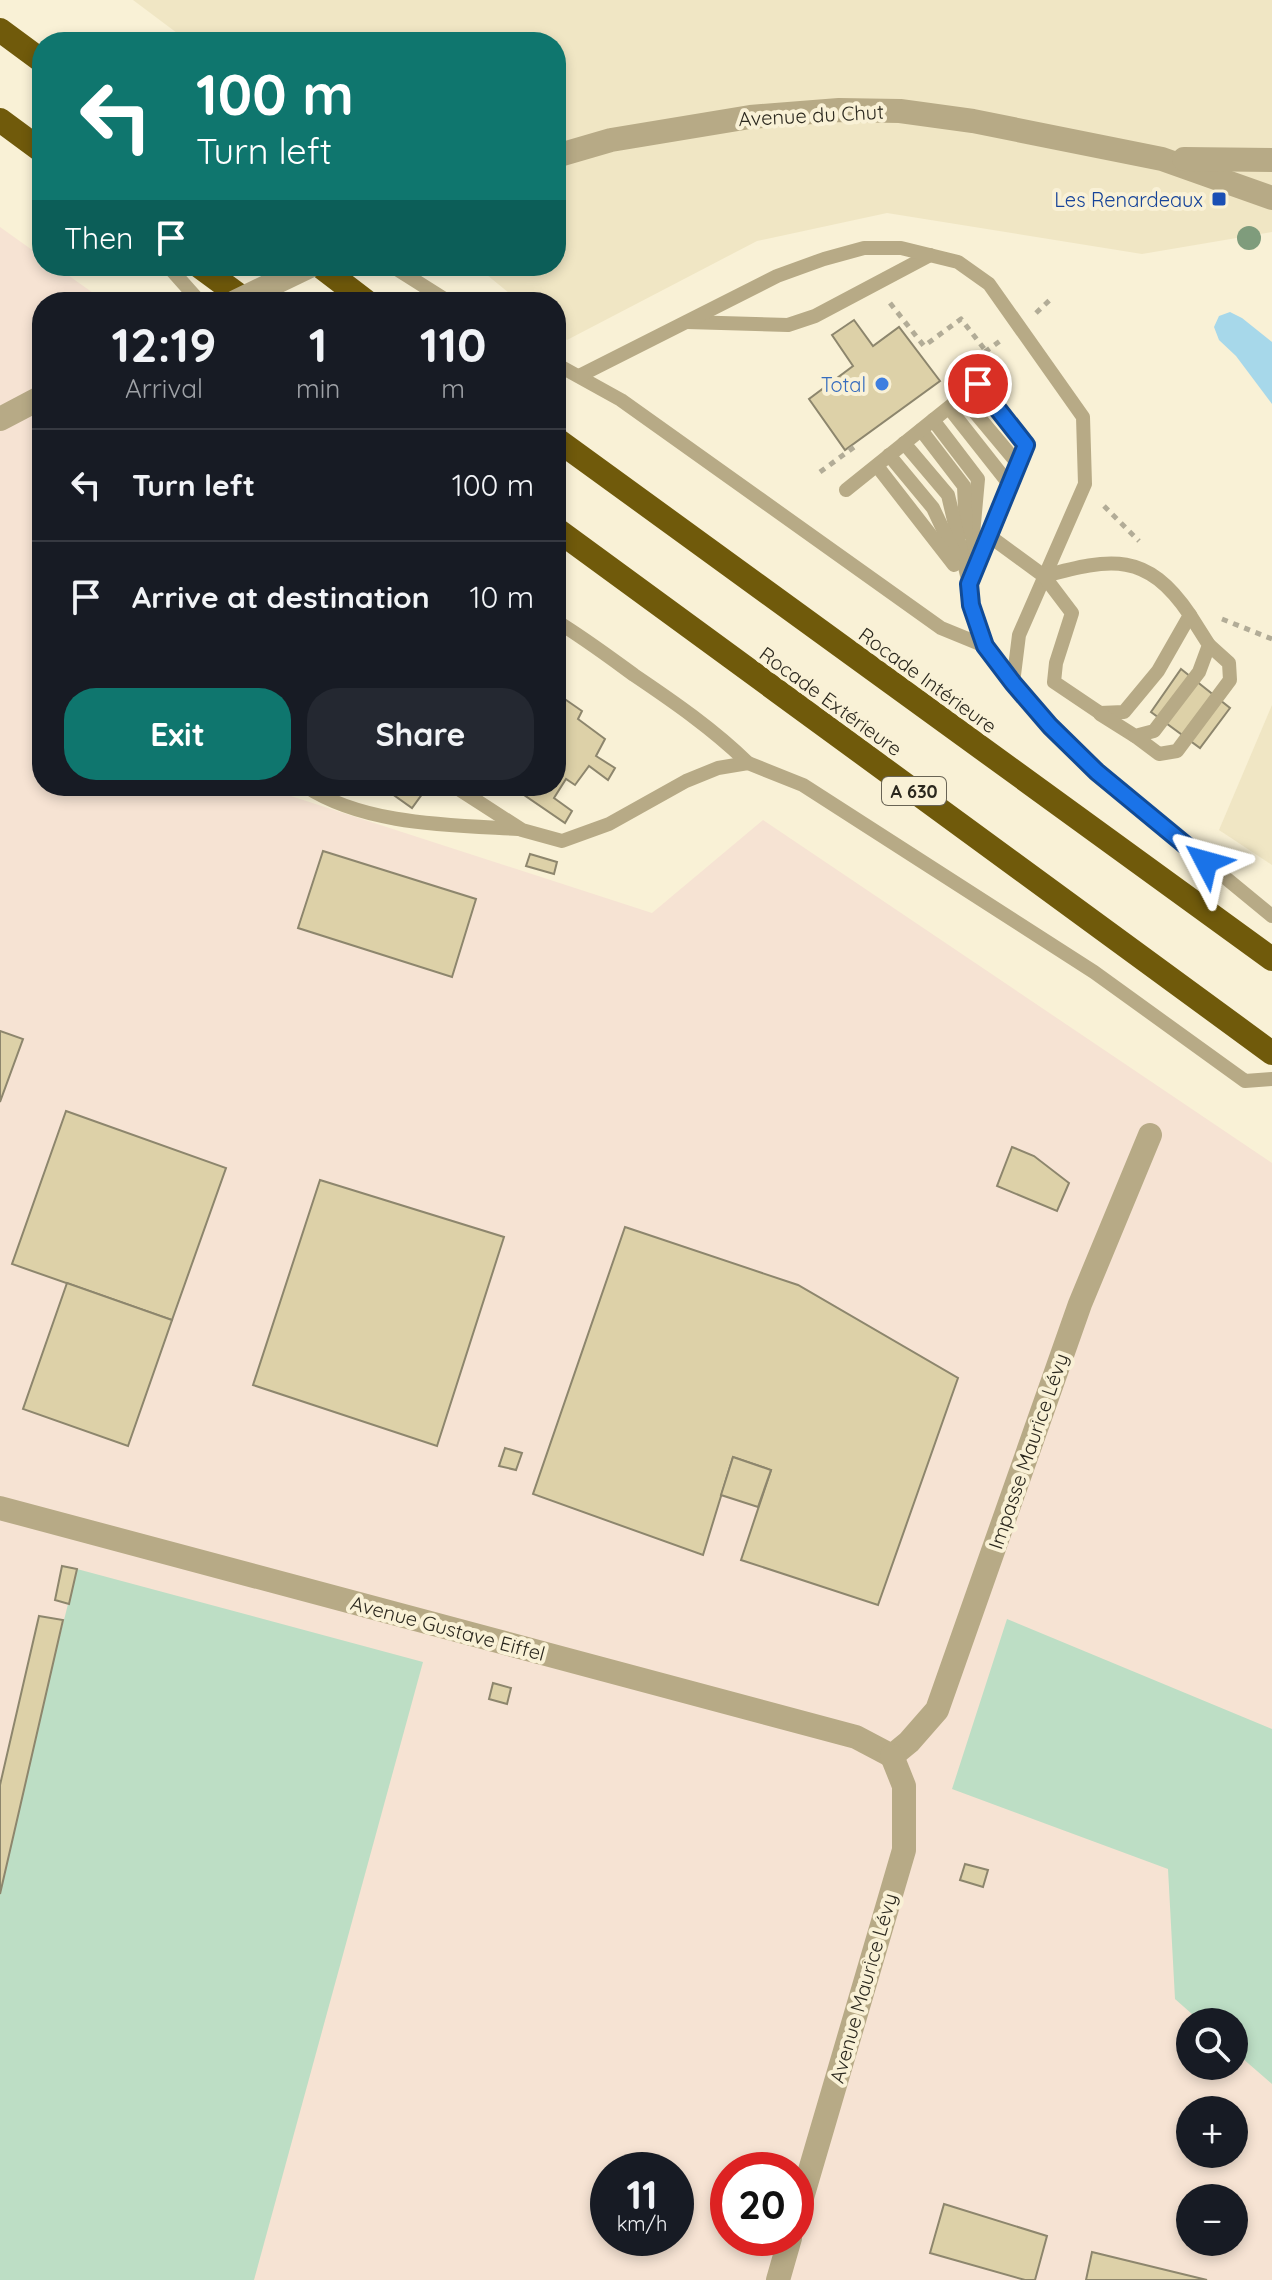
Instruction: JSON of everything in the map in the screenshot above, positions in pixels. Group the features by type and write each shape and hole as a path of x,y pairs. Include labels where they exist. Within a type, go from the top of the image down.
{"highway":[{"path":"0,30 32,54"},
{"path":"0,120 32,144"},
{"path":"213,276 234,292"},
{"path":"333,276 354,292"},
{"name":"Rocade Intérieure","path":"566,446 1272,959"},
{"name":"Rocade Extérieure","path":"566,536 1272,1053"}],"street":[{"name":"Avenue du Chut","path":"566,153 661,130 750,117 855,110 900,111 973,121 1162,159 1272,198"},
{"name":"Avenue du Chut","path":"1162,159 1272,160"},
{"path":"256,292 289,276"},
{"path":"0,419 32,402"},
{"name":"Impasse Maurice Lévy","path":"892,1756 937,1710 1080,1304 1150,1135"},
{"name":"Avenue Gustave Eiffel","path":"0,1508 856,1737 892,1756"},
{"name":"Avenue Maurice Lévy","path":"814,2157 904,1850 904,1786 892,1756"},
{"path":"778,2280 785,2256"}],"lane":[{"path":"581,375 777,276 864,248 901,248 958,262 989,284 1083,417 1085,484 1019,635 1013,683"},
{"path":"685,322 788,325 854,297 930,255"},
{"path":"177,276 191,292"},
{"path":"408,276 433,292"},
{"path":"566,368 621,400 941,628 985,646"},
{"path":"846,490 978,384 1026,445 969,584"},
{"path":"962,397 1018,464"},
{"path":"949,408 1009,484"},
{"path":"933,420 978,479 969,584"},
{"path":"921,430 964,486 971,605 985,646 1050,726 1097,772 1272,916"},
{"path":"904,443 948,495 969,584"},
{"path":"889,455 933,508 969,584"},
{"path":"877,466 969,584"},
{"path":"988,535 1044,576 1072,613 1056,663 1054,682 1159,754 1177,751 1230,680 1229,663 1209,645 1178,597 1148,571 1125,563 1098,562 1044,576"},
{"path":"1100,713 1124,712 1158,671 1190,615"},
{"path":"566,627 695,717 748,763 803,785 1094,972 1245,1081 1272,1079"},
{"path":"1135,736 1154,731 1199,672 1209,645"},
{"path":"320,796 399,820 522,830 562,841 609,824 686,781 718,768 748,763"},
{"path":"469,796 522,830"}],"path":[{"path":"854,297 868,315 890,302 924,346 961,319 1003,374"}],"shaded area":[{"path":"133,0 1272,0 1272,232 1142,254 887,213 757,241 567,340 566,292 508,292 488,276 566,276 566,32 176,32"},
{"path":"0,227 32,250 32,276 69,276 92,292 32,292 32,796 291,796 652,913 763,820 1272,1163 1272,2280 0,2280"},
{"path":"1272,705 1272,865 1219,830"}],"green space":[{"path":"77,1569 423,1662 254,2280 0,2280 0,1870"},
{"path":"1007,1619 1272,1729 1272,2084 1248,2063 1248,2008 1185,2008 1175,1999 1168,1869 952,1789"}],"water":[{"path":"1230,312 1272,342 1272,404 1236,356 1219,340 1214,327 1219,316"}],"building":[{"name":"Total","path":"854,320 873,346 899,327 940,381 845,450 809,399 853,366 832,335"},
{"path":"1181,669 1230,708 1200,748 1151,712"},
{"path":"566,700 582,711 578,719 605,739 596,756 615,768 608,780 589,766 575,785 566,779"},
{"path":"395,796 421,796 412,808"},
{"path":"526,796 555,796 572,811 565,823"},
{"path":"323,851 476,899 452,977 298,928"},
{"path":"530,854 557,862 554,874 526,866"},
{"path":"0,1031 23,1039 0,1102"},
{"path":"66,1111 226,1168 172,1320 12,1264"},
{"path":"1012,1147 1034,1156 1069,1183 1057,1211 997,1186"},
{"path":"320,1180 504,1237 437,1446 253,1385"},
{"path":"625,1227 798,1285 958,1378 878,1605 741,1560 771,1470 733,1457 703,1555 533,1494"},
{"path":"67,1283 172,1320 128,1446 23,1409"},
{"path":"505,1448 522,1453 516,1470 499,1466"},
{"path":"733,1457 771,1470 758,1507 721,1495"},
{"path":"62,1566 77,1569 69,1604 55,1600"},
{"path":"39,1616 63,1620 0,1894 0,1785"},
{"path":"493,1683 511,1688 507,1704 489,1699"},
{"path":"965,1864 988,1870 983,1887 960,1880"},
{"path":"944,2204 1047,2236 1035,2280 1025,2280 930,2253"},
{"path":"1092,2252 1207,2280 1086,2280"}],"place":[{"name":"Les Renardeaux","path":"1219,199"},
{"name":"Total","path":"882,384"}],"route":[{"path":"978,384 1026,445 969,584 971,605 985,646 1050,726 1097,772 1206,862"}]}
